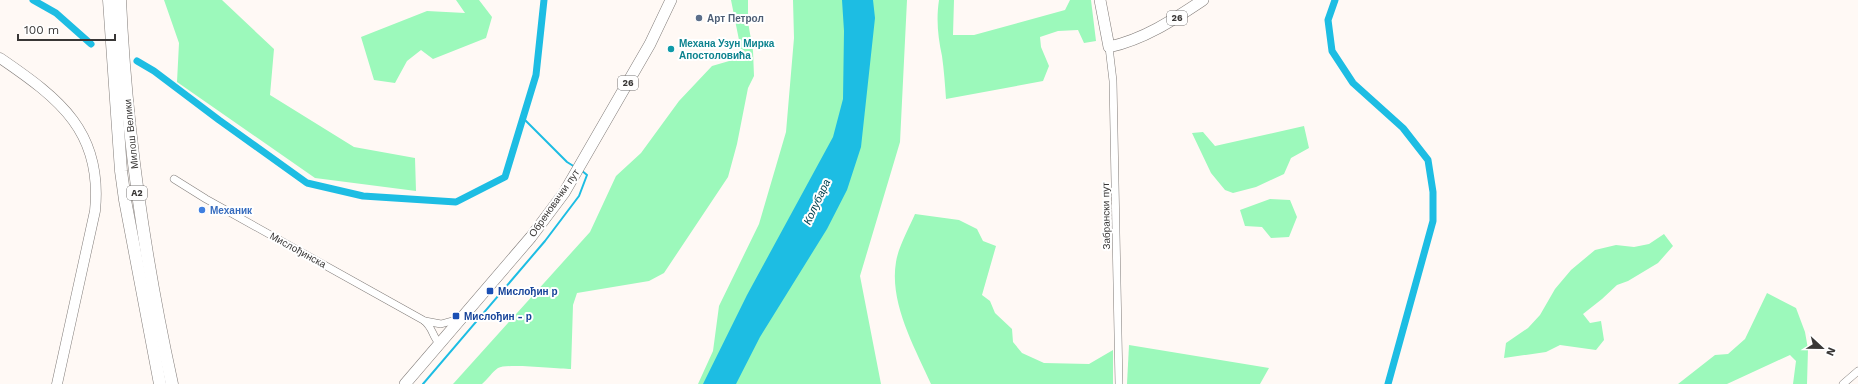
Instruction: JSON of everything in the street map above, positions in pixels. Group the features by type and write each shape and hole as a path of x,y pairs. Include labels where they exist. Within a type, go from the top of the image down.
{"highway":[{"name":"Милош Велики","path":"109,0 121,171 125,200 160,384"},
{"name":"Милош Велики","path":"120,0 130,140 136,187 149,270 172,384"}],"main road":[{"name":"Обреновачки пут","path":"405,384 531,237 561,197 652,39 671,0"},
{"path":"1100,0 1109,47"},
{"name":"26","path":"1109,47 1126,43 1149,34 1171,22 1203,0"},
{"path":"0,58 58,102 81,131 92,155 97,184 95,211 88,250 58,384"}],"street":[{"name":"Забрански пут","path":"1109,47 1113,81 1119,384"},
{"name":"Мислођинска","path":"174,179 206,199 423,320 431,327 436,340 439,343"},
{"name":"Мислођинска","path":"423,320 441,324 460,319"},
{"path":"1843,384 1858,371"}],"green space":[{"path":"164,0 222,0 274,49 270,95 354,147 415,158 416,191 315,178 177,82 179,43"},
{"path":"456,0 479,0 492,17 486,38 433,59 421,50 407,61 395,83 374,80 361,37 427,11 465,13"},
{"path":"731,0 748,0 748,22 753,51 754,76 748,88 737,144 728,177 664,273 649,281 577,293 573,305 571,369 522,366 503,367 496,369 482,384 453,384 590,232 616,176 641,153 679,101 712,66 736,59 740,45"},
{"path":"793,0 907,0 900,142 860,276 881,384 698,384 713,351 719,306 759,224 786,132 794,38"},
{"path":"939,0 954,0 953,35 974,35 1065,10 1070,0 1091,0 1096,41 1084,43 1078,30 1058,31 1040,37 1041,47 1049,66 1043,81 946,99 938,28"},
{"path":"1304,126 1309,148 1291,158 1284,174 1256,187 1233,193 1225,190 1211,173 1192,133 1203,132 1215,146"},
{"path":"1270,199 1290,200 1297,217 1289,237 1271,238 1262,227 1245,226 1240,210"},
{"path":"915,214 959,220 977,229 983,241 996,246 982,295 990,301 995,313 1012,329 1013,342 1022,353 1044,363 1089,364 1113,350 1113,384 931,384 905,325 896,293 895,278 897,256"},
{"path":"1664,234 1673,246 1658,263 1628,281 1617,285 1583,314 1590,323 1601,321 1604,340 1596,350 1560,345 1546,352 1504,358 1506,343 1528,328 1540,315 1555,289 1571,270 1595,250 1616,245 1634,247 1649,244"},
{"path":"1767,293 1796,308 1805,332 1808,349 1807,384 1793,384 1796,361 1790,355 1727,384 1678,384 1715,355 1728,354 1745,339"},
{"path":"1129,345 1269,368 1260,384 1127,384"}],"water":[{"name":"Колубара","path":"842,0 873,0 875,18 861,147 847,190 827,229 760,337 736,384 703,384 747,295 833,137 843,99 844,31"}],"waterway":[{"path":"33,0 56,13 91,44"},
{"path":"137,61 154,71 307,183 363,196 456,202 505,177 536,75 544,0"},
{"path":"1335,0 1328,20 1332,51 1353,83 1403,128 1428,160 1433,192 1433,221 1388,384"},
{"path":"523,118 567,162 575,167"},
{"path":"423,384 545,241 579,196 587,175 581,170"}],"place":[{"name":"Арт Петрол","path":"699,18"},
{"name":"Механа Узун Мирка Апостоловића","path":"671,49"},
{"name":"Механик","path":"202,210"},
{"name":"Мислођин р","path":"490,291"},
{"name":"Мислођин - р","path":"456,316"}]}
